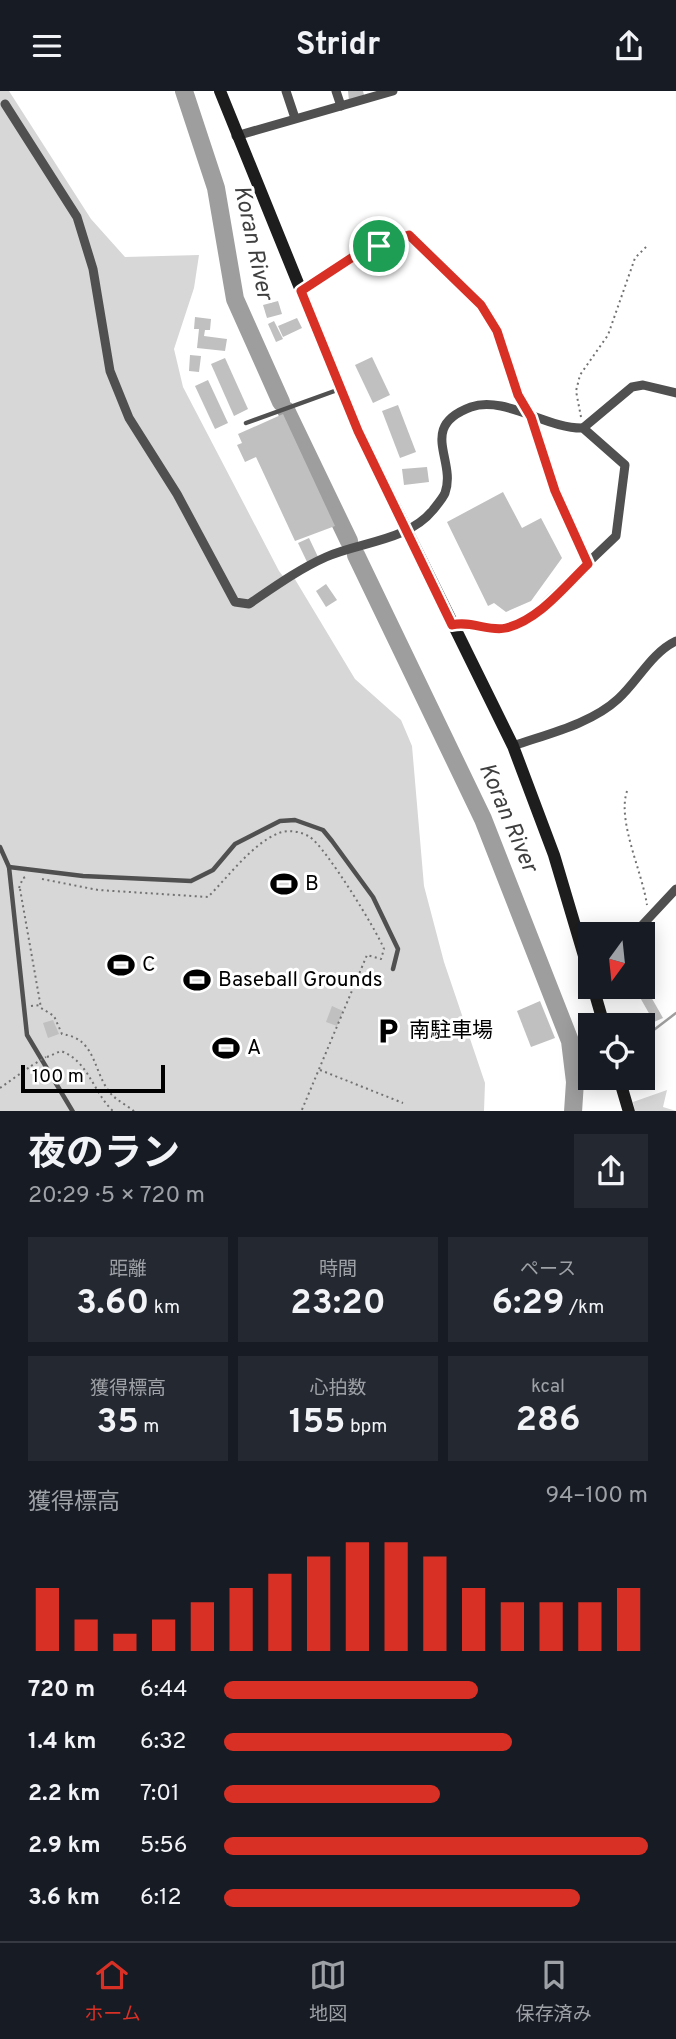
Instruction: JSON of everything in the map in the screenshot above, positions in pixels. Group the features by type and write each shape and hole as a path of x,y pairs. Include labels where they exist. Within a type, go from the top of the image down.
{"main road":[{"path":"220,91 236,136 341,389 452,625 513,746 578,926"},
{"path":"623,1090 629,1111"}],"street":[{"path":"286,91 295,118"},
{"path":"336,91 341,106"},
{"path":"236,136 390,92"},
{"path":"5,104 77,217 93,269 110,371 128,418 177,495 235,602 249,604 288,577 327,556 407,531 431,513 445,493 446,470 439,442 451,417 489,403 564,428 583,428 632,387 643,385 676,393"},
{"path":"452,625 462,622 505,629 533,615 616,536 625,465 583,428"},
{"path":"513,746 594,715 617,699 646,666 676,641"},
{"path":"645,922 676,889"}],"lane":[{"path":"246,423 341,389"},
{"path":"9,867 83,876 191,881 203,877 235,844 266,827 287,820 310,824 323,830 373,897 398,949 393,969"},
{"path":"0,847 9,867 27,1035 73,1111"}],"path":[{"path":"301,291 359,253 409,235 481,305 508,359 518,395 531,417 555,491 588,564"},
{"path":"583,428 576,391 580,375 608,335 635,258 647,246"},
{"path":"627,791 623,813 651,916"},
{"path":"39,878 98,890 208,897 265,841 279,833 291,831 311,837 324,852 384,949 381,960 367,955 301,1111"},
{"path":"30,877 23,878 20,888 41,1008 54,1016 62,1034 73,1035 91,1050 111,1094 135,1111"},
{"path":"17,903 15,889 20,888"},
{"path":"0,1088 31,1066 61,1051 77,1058 105,1103 114,1111"},
{"path":"319,1069 403,1103"}],"shaded area":[{"path":"0,91 9,91 91,219 125,257 199,255 194,288 174,349 183,387 279,571 286,580 293,576 355,679 401,720 412,746 424,886 444,962 485,1083 484,1111 0,1111"},
{"path":"667,1090 663,1107 676,1111 635,1111 633,1102"}],"building":[{"path":"348,91 363,91 365,99 349,101"},
{"path":"278,301 282,314 267,318 263,305"},
{"path":"195,317 211,319 210,330 205,330 204,336 227,339 225,351 197,348 199,329 194,329"},
{"path":"297,318 302,328 283,337 278,326"},
{"path":"274,321 283,339 276,342 268,324"},
{"path":"190,355 201,356 199,372 189,371"},
{"path":"372,357 390,395 373,403 355,365"},
{"path":"225,358 248,409 234,416 211,364"},
{"path":"208,380 228,423 215,429 195,386"},
{"path":"398,405 416,452 400,458 382,411"},
{"path":"283,414 335,526 295,541 256,457 245,462 237,445 242,443 238,434"},
{"path":"427,467 429,482 404,485 402,469"},
{"path":"503,492 522,528 541,518 562,558 531,601 506,612 494,603 488,606 447,522"},
{"path":"309,538 319,559 308,564 298,543"},
{"path":"326,584 337,600 326,607 316,591"},
{"path":"641,999 652,999 663,1018 655,1022 655,1013 649,1013"},
{"path":"540,1001 555,1038 531,1047 517,1011"},
{"path":"332,1006 343,1011 337,1026 326,1022"},
{"path":"53,1020 59,1034 48,1038 43,1023"}],"waterway":[{"name":"Koran River","path":"184,91 216,188 235,299 281,402"},
{"name":"Koran River","path":"286,410 349,541"},
{"name":"Koran River","path":"356,555 483,819 570,1041 575,1082 573,1111"},
{"path":"655,1029 676,1013"}],"place":[{"name":"B","path":"284,884"},
{"name":"C","path":"121,965"},
{"name":"Baseball Grounds","path":"197,980"},
{"name":"南駐車場","path":"388,1031"},
{"name":"A","path":"226,1048"}],"route":[{"path":"409,235 481,305 497,331 518,395 531,417 555,491 588,564 533,615 505,629 462,622 452,625 358,431 301,291 359,253 379,246 409,235"}]}
